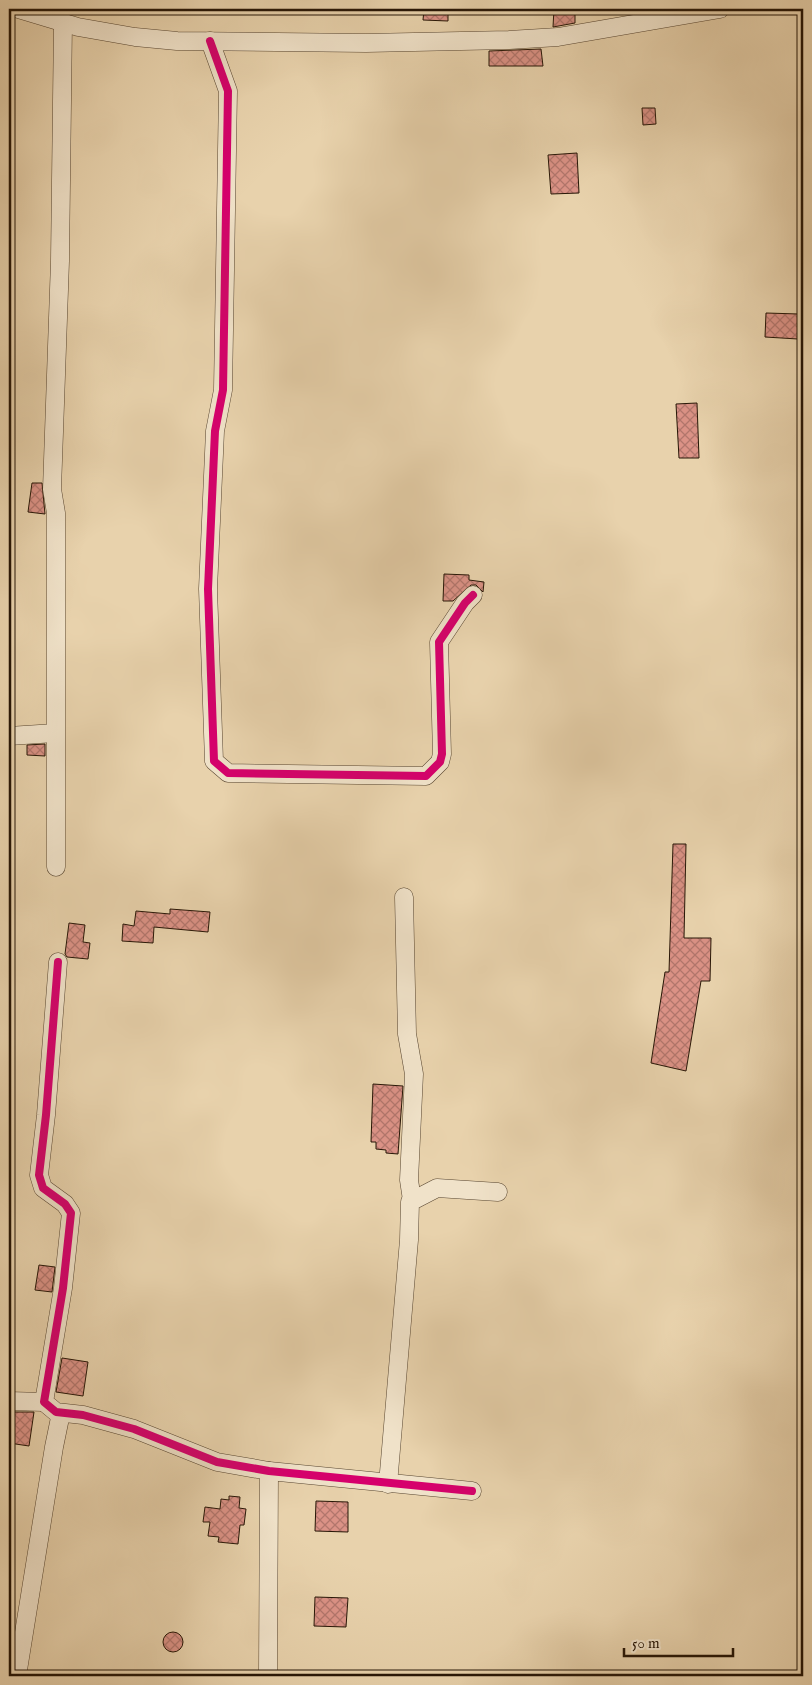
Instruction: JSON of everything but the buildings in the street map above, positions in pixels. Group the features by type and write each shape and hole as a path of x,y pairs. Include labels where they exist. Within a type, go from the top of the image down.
{"street":[{"path":"18,9 101,33 177,41 366,43 508,40 579,34 720,9"},
{"path":"56,868 56,513 52,489 60,260 63,22"},
{"path":"210,41 228,91 223,390 216,431 208,590 214,761 228,773 426,776 440,762 442,754 439,642 465,603 473,595"},
{"path":"9,736 55,733"},
{"path":"388,1484 409,1240 410,1202 412,1200 409,1180 414,1074 407,1034 404,897"},
{"path":"44,1402 63,1288 71,1213 65,1204 43,1188 39,1175 46,1115 58,962"},
{"path":"412,1200 437,1188 498,1192"},
{"path":"9,1400 44,1402 56,1412 83,1415 134,1429 217,1462 269,1471 472,1491"},
{"path":"17,1676 54,1447 62,1413"},
{"path":"268,1676 269,1471"}],"cycle path":[{"path":"210,41 228,91 223,390 215,431 208,589 214,761 228,773 426,776 440,762 442,754 439,642 465,603 473,595"},
{"path":"58,962 46,1115 39,1175 43,1188 65,1204 71,1213 63,1288 44,1402 56,1412 83,1415 134,1429 217,1462 269,1471 472,1491"}]}
